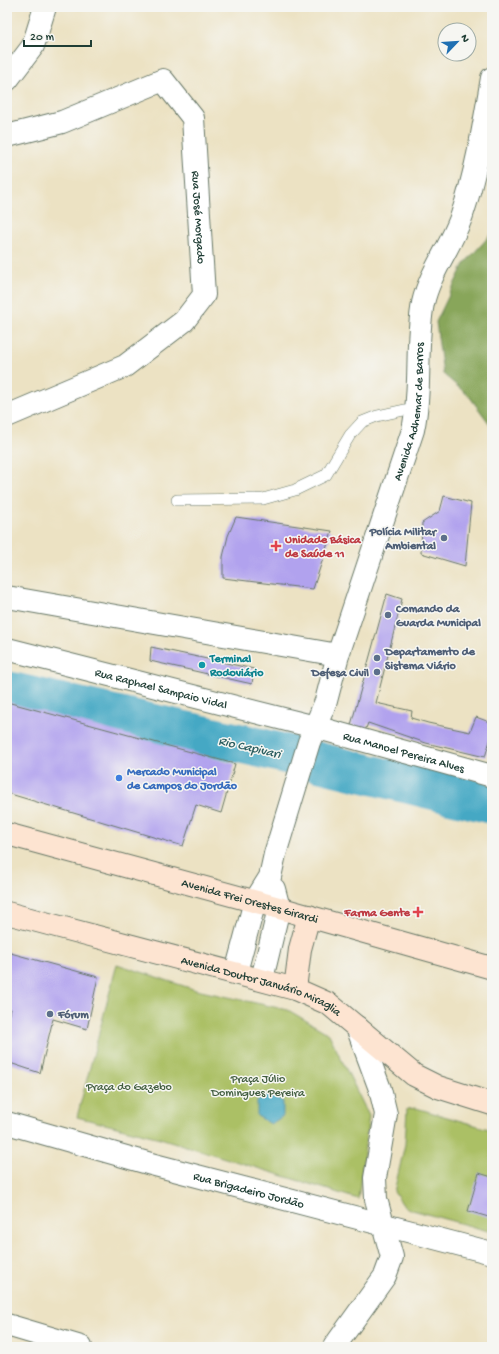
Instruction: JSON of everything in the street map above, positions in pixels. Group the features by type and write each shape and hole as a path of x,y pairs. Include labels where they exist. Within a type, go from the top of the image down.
{"main road":[{"name":"Avenida Frei Orestes Girardi","path":"7,834 255,901 492,968"},
{"name":"Avenida Doutor Januário Miraglia","path":"7,913 236,972 295,989 329,1004 414,1075 438,1087 492,1104"},
{"path":"295,989 300,949 309,916"}],"street":[{"path":"7,80 33,46 45,7"},
{"name":"Avenida Adhemar de Barros","path":"236,972 255,901 270,877 312,735 326,701 338,655 413,430 418,407 419,327 424,301 462,215 473,178 492,78"},
{"name":"Rua José Morgado","path":"7,136 62,122 162,80 194,118 204,295 184,321 125,366 7,416"},
{"path":"7,597 338,655"},
{"name":"Rua Raphael Sampaio Vidal","path":"7,649 312,735"},
{"name":"Rua Manoel Pereira Alves","path":"312,735 492,776"},
{"path":"262,979 279,908 270,877"},
{"path":"334,1347 384,1276 392,1257 376,1199 375,1178 386,1114 380,1089 357,1027"},
{"name":"Rua Brigadeiro Jordão","path":"8,1128 492,1253"},
{"path":"7,1326 81,1347"}],"lane":[{"path":"177,500 263,499 295,490 326,475 350,435 362,422 377,416 418,407"}],"green space":[{"path":"492,233 492,427 469,396 443,374 436,322 464,264"},
{"name":"Praça Júlio Domingues Pereira","path":"117,964 196,990 288,1010 329,1034 369,1116 358,1199 160,1138 77,1117"},
{"path":"416,1108 492,1130 492,1232 405,1208 394,1192 405,1144 407,1109"}],"water":[{"path":"270,1093 283,1101 283,1116 271,1124 257,1116 257,1101"}],"building":[{"name":"Polícia Militar Ambiental","path":"444,496 471,503 465,566 421,553 422,523 440,511"},
{"name":"Unidade Básica de Saúde 11","path":"236,517 332,531 313,589 223,578 223,557 228,536"},
{"path":"387,594 402,599 376,703 412,711 411,718 470,732 476,717 492,723 492,734 485,757 426,743 368,723 365,731 351,725"},
{"name":"Terminal Rodoviário","path":"151,647 254,669 252,684 150,661"},
{"name":"Mercado Municipal de Campos do Jordão","path":"7,702 235,764 221,813 196,805 183,846 7,793"},
{"name":"Fórum","path":"7,952 98,977 87,1029 53,1019 40,1073 7,1062 7,1024 11,1009 7,1008"},
{"path":"479,1173 492,1177 492,1218 468,1211"}],"waterway":[{"name":"Rio Capivari","path":"7,691 261,748 492,804"}],"place":[{"name":"Polícia Militar Ambiental","path":"444,538"},
{"name":"Unidade Básica de Saúde 11","path":"276,546"},
{"name":"Comando da Guarda Municipal","path":"388,615"},
{"name":"Departamento de Sistema Viário","path":"377,658"},
{"name":"Terminal Rodoviário","path":"202,665"},
{"name":"Defesa Civil","path":"377,672"},
{"name":"Mercado Municipal de Campos do Jordão","path":"119,778"},
{"name":"Farma Gente","path":"418,912"},
{"name":"Fórum","path":"50,1014"}],"park label":[{"name":"Praça do Gazebo","path":"129,1086"}]}
